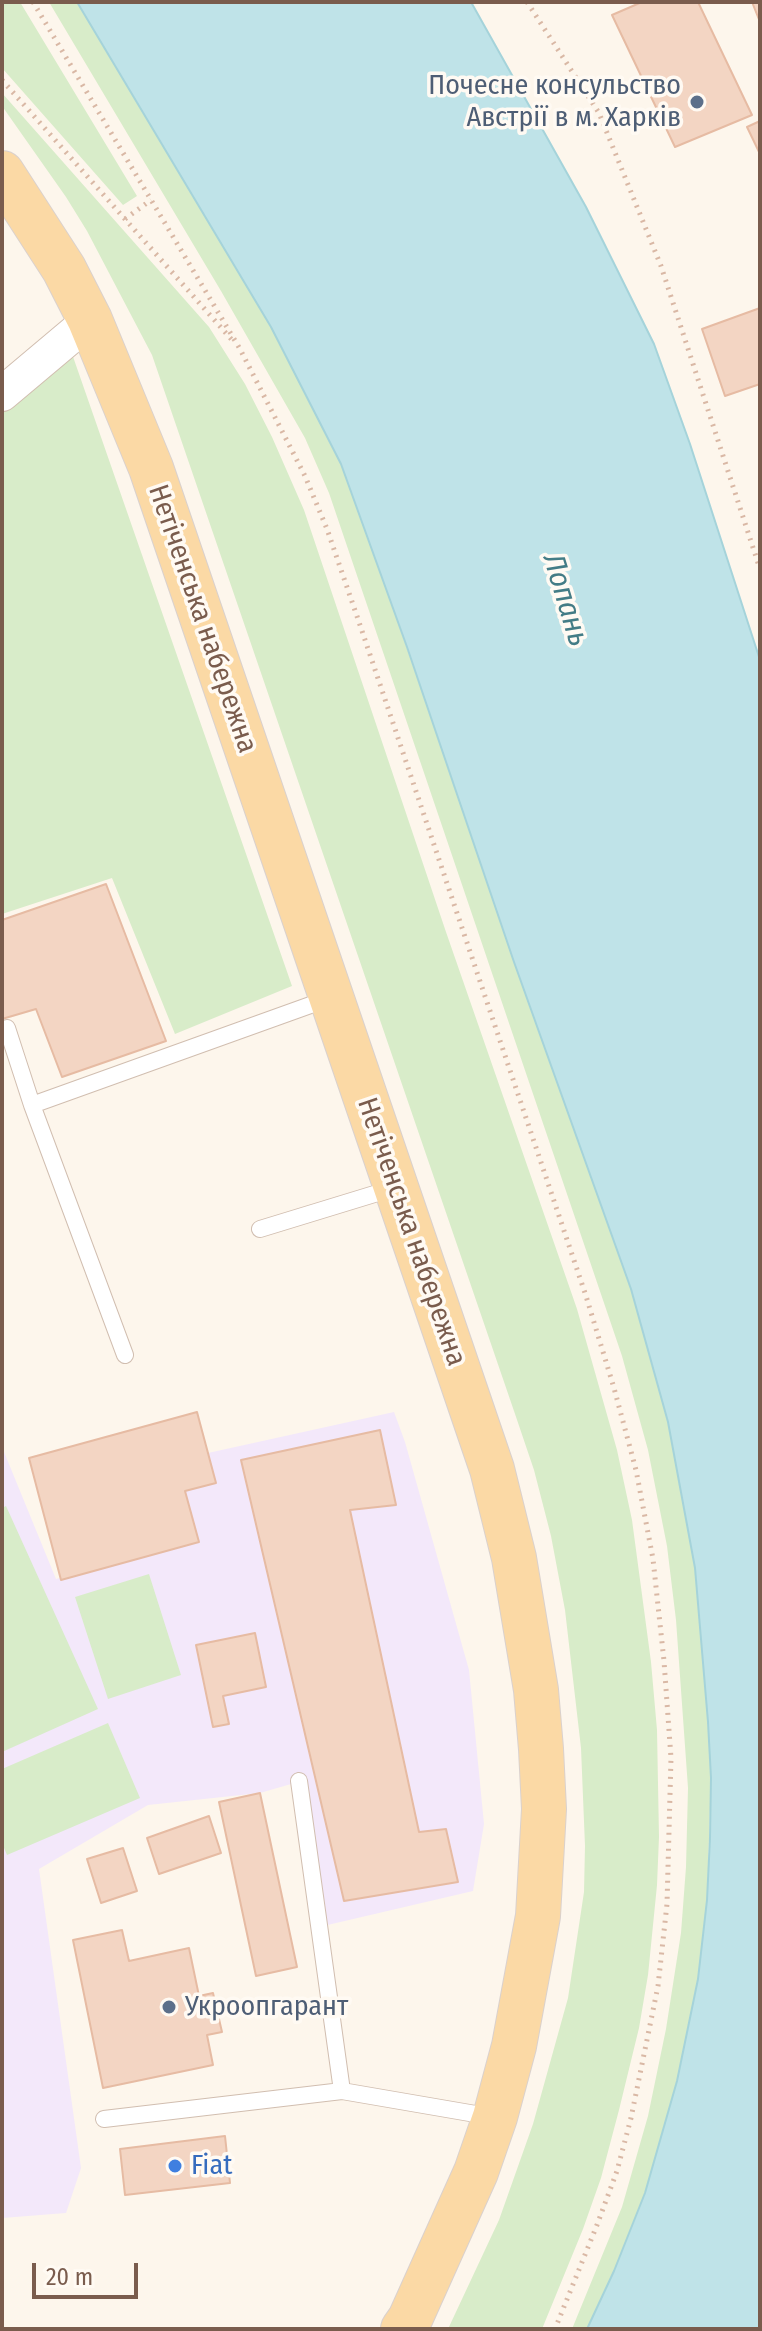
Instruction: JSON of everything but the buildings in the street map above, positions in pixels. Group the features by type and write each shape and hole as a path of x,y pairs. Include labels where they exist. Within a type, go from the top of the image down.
{"main road":[{"name":"Нетіченська набережна","path":"2,173 64,269 90,320 151,468 492,1469 514,1558 536,1690 544,1809 538,1916 514,2046 495,2117 470,2186 403,2329"}],"street":[{"path":"2,394 90,320"}],"lane":[{"path":"32,1105 331,997"},
{"path":"7,1028 32,1105 125,1355"},
{"path":"260,1229 396,1187"},
{"path":"299,1781 342,2091"},
{"path":"104,2119 342,2091 495,2117"}],"path":[{"path":"33,2 240,349 305,476 327,529 602,1348 636,1470 653,1559 671,1758 667,1904 658,1986 634,2106 617,2171 555,2329"},
{"path":"527,2 599,113 661,266 760,569"},
{"path":"2,80 240,349"},
{"path":"125,219 151,200"}],"shaded area":[{"path":"394,1412 469,1670 484,1824 473,1891 319,1927 298,1782 260,1793 148,1805 39,1869 81,2168 66,2213 2,2218 2,1447 56,1579 199,1542 185,1491 216,1483 208,1453"}],"green space":[{"path":"2,2 20,2 137,196 123,205 2,68"},
{"path":"49,2 77,2 271,327 341,464 631,1289 668,1422 695,1568 703,1643 711,1778 707,1900 698,1979 677,2081 645,2193 588,2329 572,2329 622,2207 648,2116 681,1933 686,1867 688,1788 676,1620 667,1546 648,1450 622,1356 329,493 305,438"},
{"path":"2,93 209,327 245,384 272,437 304,510 577,1309 617,1450 632,1520 651,1662 657,1730 657,1885 648,1975 619,2110 601,2178 542,2329 448,2329 499,2220 533,2124 568,1998 584,1892 581,1748 565,1610 551,1536 534,1470 152,355 87,231 2,106"},
{"path":"70,348 292,986 175,1034 112,878 2,914 2,406"},
{"path":"6,1506 98,1709 2,1752 2,1508"},
{"path":"149,1574 181,1675 108,1699 75,1597"},
{"path":"108,1723 140,1798 7,1855 2,1843 2,1769"}],"water":[{"name":"Лопань","path":"77,2 471,2 586,207 654,344 760,660 760,2329 587,2329 645,2193 677,2081 698,1979 710,1838 708,1722 695,1568 668,1422 631,1289 341,464 271,327"}],"place":[{"name":"Почесне консульство Австрії в м. Харків","path":"697,102"},
{"name":"Укроопгарант","path":"169,2007"},
{"name":"Fiat","path":"175,2166"}]}
